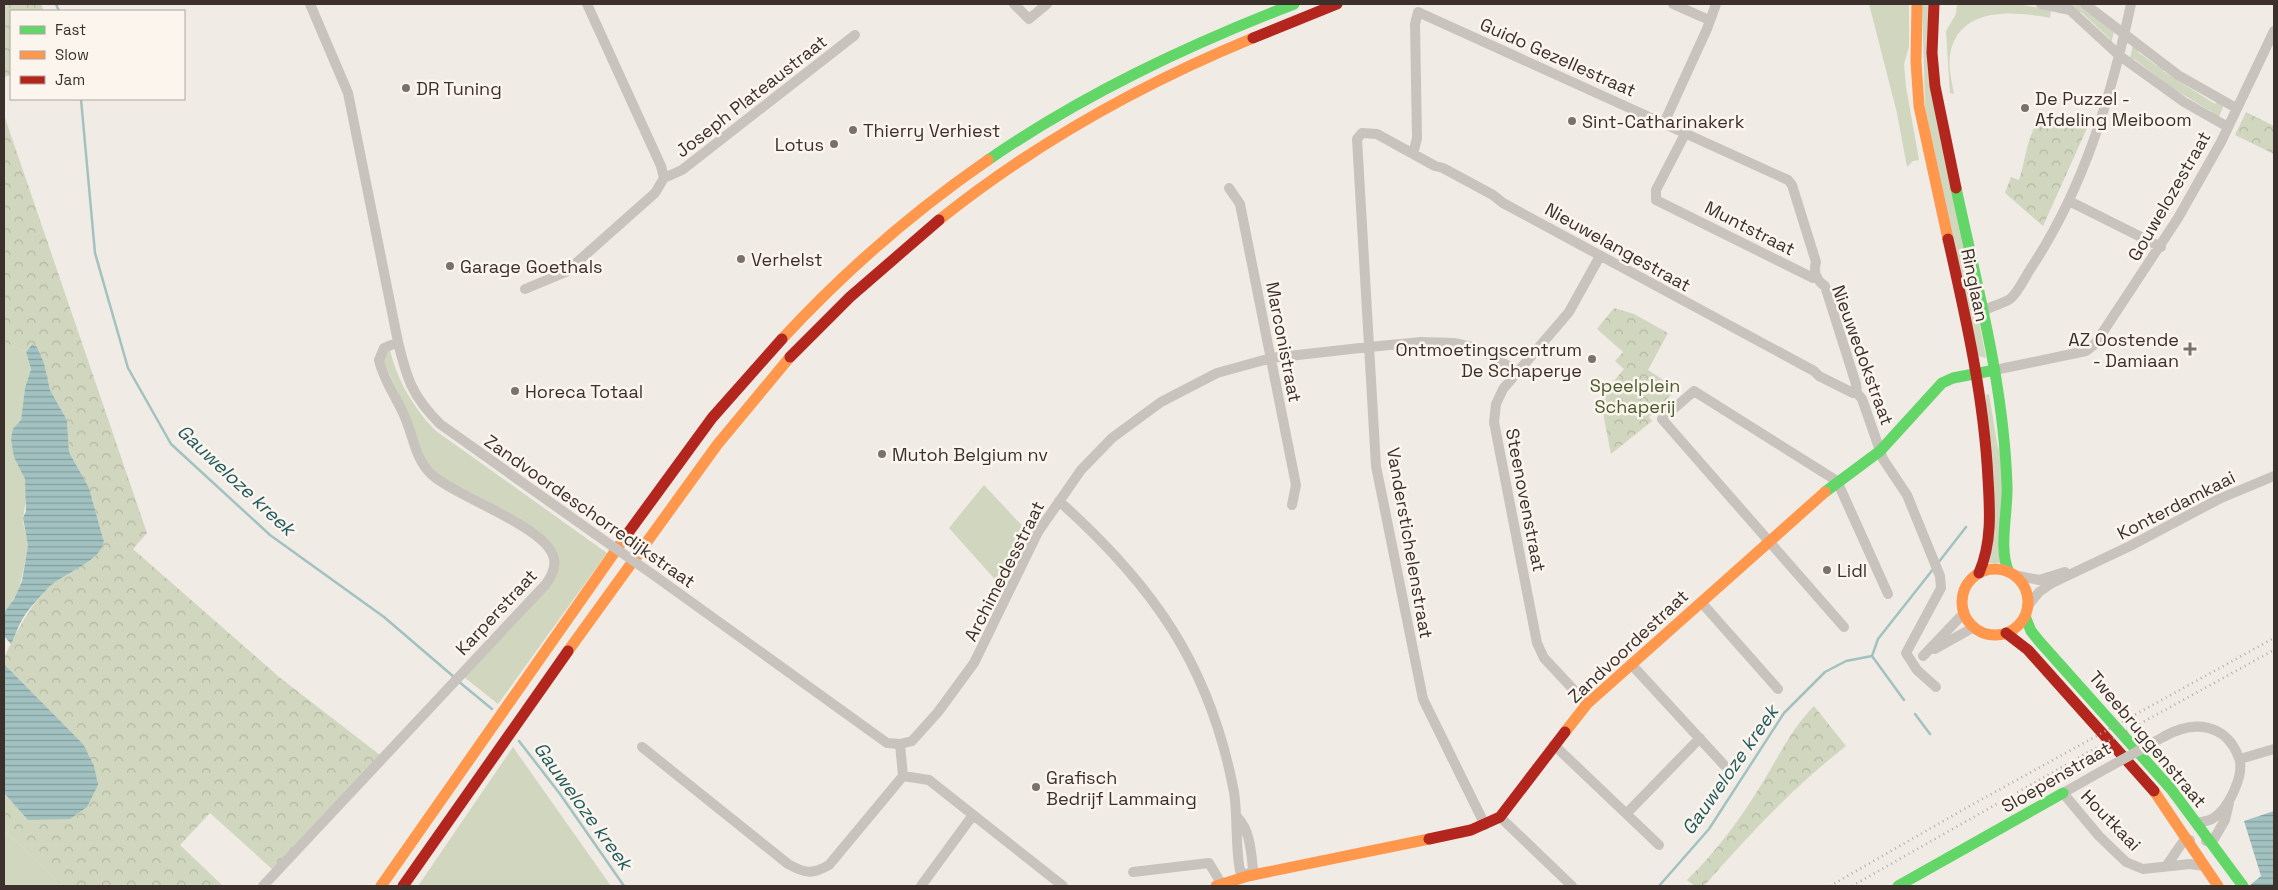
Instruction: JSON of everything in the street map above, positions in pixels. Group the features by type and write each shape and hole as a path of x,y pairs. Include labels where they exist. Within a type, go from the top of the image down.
{"main road":[{"path":"381,886 678,463 752,370 857,264 936,199 1014,143 1070,108 1119,80 1219,33 1294,4"},
{"path":"403,886 695,473 767,382 819,326 868,280 948,213 1032,153 1081,122 1133,94 1227,49 1337,4"},
{"path":"1911,4 1915,32"},
{"name":"Ringlaan","path":"1917,4 1915,32 1916,86 1921,119 1976,373 1986,442 1990,504 1989,548 1980,573"},
{"name":"Ringlaan","path":"1934,4 1932,53 1935,86 1995,370 2006,445 2008,501 2004,562 2011,574"},
{"name":"Zandvoordestraat","path":"1219,885 1248,876 1485,825 1500,817 1587,704 1768,541 1837,482 1880,451 1942,383 1976,373 1995,370"},
{"path":"2000,570 2011,574 2025,590 2026,611 2020,624 2006,633 1994,635 1984,633 1974,627 1964,613 1965,590 1971,580 1980,573 2000,570"},
{"name":"Tweebruggenstraat","path":"2026,611 2031,630 2144,757 2197,823 2243,886"},
{"name":"Tweebruggenstraat","path":"2006,633 2028,650 2157,795 2218,886"},
{"name":"Sloepenstraat","path":"1898,886 2063,794"}],"street":[{"name":"Zandvoordeschorredijkstraat","path":"310,4 348,93 398,342 408,382 422,407 440,424 887,743 900,744"},
{"path":"526,289 566,272 655,193 664,178 661,166 587,4"},
{"path":"1014,4 1029,19 1047,4"},
{"path":"1673,4 1709,20"},
{"path":"1664,122 1708,29 1709,20 1716,4"},
{"path":"2041,4 2070,10 2120,56 2184,102 2228,127"},
{"path":"2085,4 2200,90 2236,108"},
{"path":"1982,310 2011,298 2035,262 2069,201 2100,125 2120,56 2130,4"},
{"name":"Guido Gezellestraat","path":"1413,154 1417,138 1415,24 1418,12 1782,176 1792,185"},
{"name":"Gouwelozestraat","path":"1995,370 2086,350 2095,344 2161,247 2228,127 2274,31"},
{"name":"Joseph Plateaustraat","path":"664,178 682,170 855,35"},
{"name":"Muntstraat","path":"1686,132 1654,195 1656,200 1813,278 1816,277"},
{"name":"Nieuwelangestraat","path":"1362,133 1376,134 1492,195 1503,203 1814,371 1819,376 1852,393 1857,393"},
{"name":"Vanderstichelenstraat","path":"1362,133 1357,139 1376,466 1423,700 1485,825"},
{"name":"Nieuwedokstraat","path":"1792,185 1816,262 1814,267 1816,277 1825,286 1856,384 1857,393 1862,399 1880,451 1907,495 1940,576 1941,588 1906,652 1917,670 1936,686"},
{"name":"Marconistraat","path":"1228,188 1240,204 1272,358 1296,485 1292,505"},
{"path":"2069,201 2161,247"},
{"name":"Steenovenstraat","path":"1587,704 1544,658 1537,643 1494,422 1496,404 1503,389 1569,312 1600,256"},
{"name":"Karperstraat","path":"263,886 546,584 553,572 555,560 550,548 512,520 447,485 425,467 405,416 379,360 384,348 398,342"},
{"name":"Archimedesstraat","path":"900,744 912,741 922,731 974,663 1035,538 1058,501 1081,470 1112,438 1162,402 1217,373 1272,358 1421,342 1454,343 1485,353 1518,372"},
{"path":"1844,627 1662,419 1694,391 1837,482 1851,515 1857,522 1888,594"},
{"name":"Konterdamkaai","path":"2026,611 2039,592 2052,583 2219,499 2274,476"},
{"path":"1058,501 1090,529 1137,579 1185,650 1218,725 1238,818 1236,829 1240,871 1248,876 1253,869 1251,852 1245,825 1238,818"},
{"name":"Konterdamkaai","path":"2011,574 2039,580 2092,564"},
{"path":"1701,602 1778,690"},
{"path":"1964,613 1923,656 1974,627"},
{"path":"1631,664 1724,766"},
{"name":"Sloepenstraat","path":"2063,794 2165,736 2190,726 2212,729 2230,741 2240,760"},
{"path":"1627,813 1700,738"},
{"path":"642,747 788,864 804,873 818,872 829,865 903,776 900,744"},
{"path":"1554,745 1659,844"},
{"path":"2166,866 2186,839 2194,842 2214,839 2225,820 2229,808 2229,802 2239,774 2240,760 2274,749"},
{"path":"903,776 929,780 1063,886"},
{"name":"Houtkaai","path":"2063,794 2099,836 2126,862 2143,870 2190,864 2204,866"},
{"path":"2197,823 2211,820 2229,802"},
{"path":"921,886 973,815"},
{"path":"1500,817 1572,886"},
{"path":"1133,872 1209,863 1219,885"}],"green space":[{"path":"4,4 41,4 44,10 10,10 10,75 4,77"},
{"path":"1869,4 1909,4 1909,47 1904,64 1906,87 1919,160 1913,161 1907,167 1897,113"},
{"path":"1922,4 1931,4 1927,48 1986,358 1978,356 1925,108"},
{"path":"1957,4 2018,4 2051,10 2050,18 2005,14 1976,20 1964,28 1955,39 1950,55 1954,94 1950,93 1946,31 1956,14"},
{"path":"2068,4 2081,4 2114,31 2111,44 2109,38 2081,12 2079,14 2074,7"},
{"path":"2133,44 2140,49 2138,52 2157,66 2158,64 2165,68 2163,71 2215,104 2217,101 2224,105 2218,119 2211,114 2212,112 2172,88 2134,59 2130,59"},
{"path":"2246,112 2274,126 2274,154 2235,135"},
{"path":"2050,113 2088,126 2043,226 2005,193 2011,177 2019,180 2032,132 2037,123"},
{"path":"4,115 147,533 133,549 279,677 380,755 273,870 210,813 180,845 223,886 63,886 4,830 4,793 28,820 47,818 83,744 4,664 6,654 25,619 42,594 55,583 88,562 101,549 104,542 89,488 69,452 67,420 50,390 44,363 37,347 31,344 26,352 4,342"},
{"name":"Speelplein Schaperij","path":"1614,308 1634,314 1668,333 1648,370 1677,389 1649,417 1652,421 1611,454 1600,398 1624,369 1615,361 1623,352 1597,329"},
{"path":"4,342 26,352 31,369 25,388 21,420 11,439 26,483 23,520 28,546 18,589 4,613"},
{"path":"390,350 407,394 436,431 607,553 498,704 464,677 551,584 557,555 436,474 427,464 383,360 385,351"},
{"path":"1989,394 2002,461 2001,563 1989,563 1986,395"},
{"path":"984,485 1026,530 1000,585 949,528"},
{"path":"1814,706 1846,746 1808,778 1772,813 1704,886 1695,886 1687,880 1708,858 1737,821 1792,733"},
{"path":"513,747 611,886 418,886"},
{"path":"4,830 63,886 4,886"}],"water":[{"path":"32,344 37,347 44,363 50,390 67,420 69,452 89,488 104,542 101,549 88,562 48,588 25,614 11,644 4,636 4,613 14,599 22,581 28,545 23,518 26,511 25,479 14,457 11,439 13,429 21,420 25,388 31,369 26,352"},
{"path":"4,664 83,744 94,766 98,785 87,807 70,819 28,820 4,793"},
{"path":"2274,811 2274,886 2249,886 2261,876 2244,821"}],"waterway":[{"name":"Gauweloze kreek","path":"56,4 59,10"},
{"name":"Gauweloze kreek","path":"81,100 95,253 128,368 171,444 270,535 384,617 454,677"},
{"name":"Gauweloze kreek","path":"1938,563 1966,527"},
{"name":"Gauweloze kreek","path":"1659,886 1709,829 1784,713 1825,672 1846,661 1872,656 1878,639 1934,568"},
{"path":"1872,656 1904,700"},
{"name":"Gauweloze kreek","path":"458,681 492,709"},
{"path":"1915,714 1930,734"},
{"name":"Gauweloze kreek","path":"519,741 560,794 624,886"}],"railway":[{"path":"1830,886 1966,808 2274,638"},
{"path":"1852,886 2274,650"}],"traffic: fast":[{"path":"988,160 1061,114 1136,73 1175,54 1294,4"},
{"path":"1956,188 1981,299 2001,411 2007,486 2004,553 2009,572"},
{"path":"1825,492 1880,451 1942,383 1953,378 1995,370"},
{"path":"2025,616 2031,631 2039,641 2171,789 2243,886"},
{"path":"1898,886 2063,793"}],"traffic: slow":[{"path":"1917,4 1916,62 1919,106 1948,239"},
{"path":"939,220 1012,166 1090,118 1170,75 1253,38"},
{"path":"782,339 855,266 933,200 988,160"},
{"path":"568,651 717,445 790,357"},
{"path":"1565,732 1587,704 1825,492"},
{"path":"381,886 628,533"},
{"path":"1995,569 2008,572 2018,579 2025,589 2028,602 2025,615 2018,625 2008,632 1995,635 1982,632 1972,625 1965,615 1962,602 1965,589 1972,579 1982,572 1995,569"},
{"path":"2154,791 2218,886"},
{"path":"1216,886 1248,876 1429,839"}],"traffic: jam":[{"path":"1253,38 1337,4"},
{"path":"1934,4 1932,53 1935,86 1956,188"},
{"path":"790,357 850,297 939,220"},
{"path":"1948,239 1973,358 1986,449 1989,527 1986,550 1979,573"},
{"path":"628,533 712,418 782,339"},
{"path":"2006,633 2028,650 2154,791"},
{"path":"403,886 568,651"},
{"path":"1429,839 1471,830 1500,817 1565,732"}],"place":[{"name":"DR Tuning","path":"406,88"},
{"name":"De Puzzel - Afdeling Meiboom","path":"2025,108"},
{"name":"Sint-Catharinakerk","path":"1572,121"},
{"name":"Thierry Verhiest","path":"853,130"},
{"name":"Lotus","path":"834,144"},
{"name":"Verhelst","path":"741,259"},
{"name":"Garage Goethals","path":"450,266"},
{"name":"AZ Oostende - Damiaan","path":"2190,349"},
{"name":"Ontmoetingscentrum De Schaperye","path":"1592,359"},
{"name":"Horeca Totaal","path":"515,391"},
{"name":"Mutoh Belgium nv","path":"882,454"},
{"name":"Lidl","path":"1827,570"},
{"name":"Grafisch Bedrijf Lammaing","path":"1036,787"}]}
